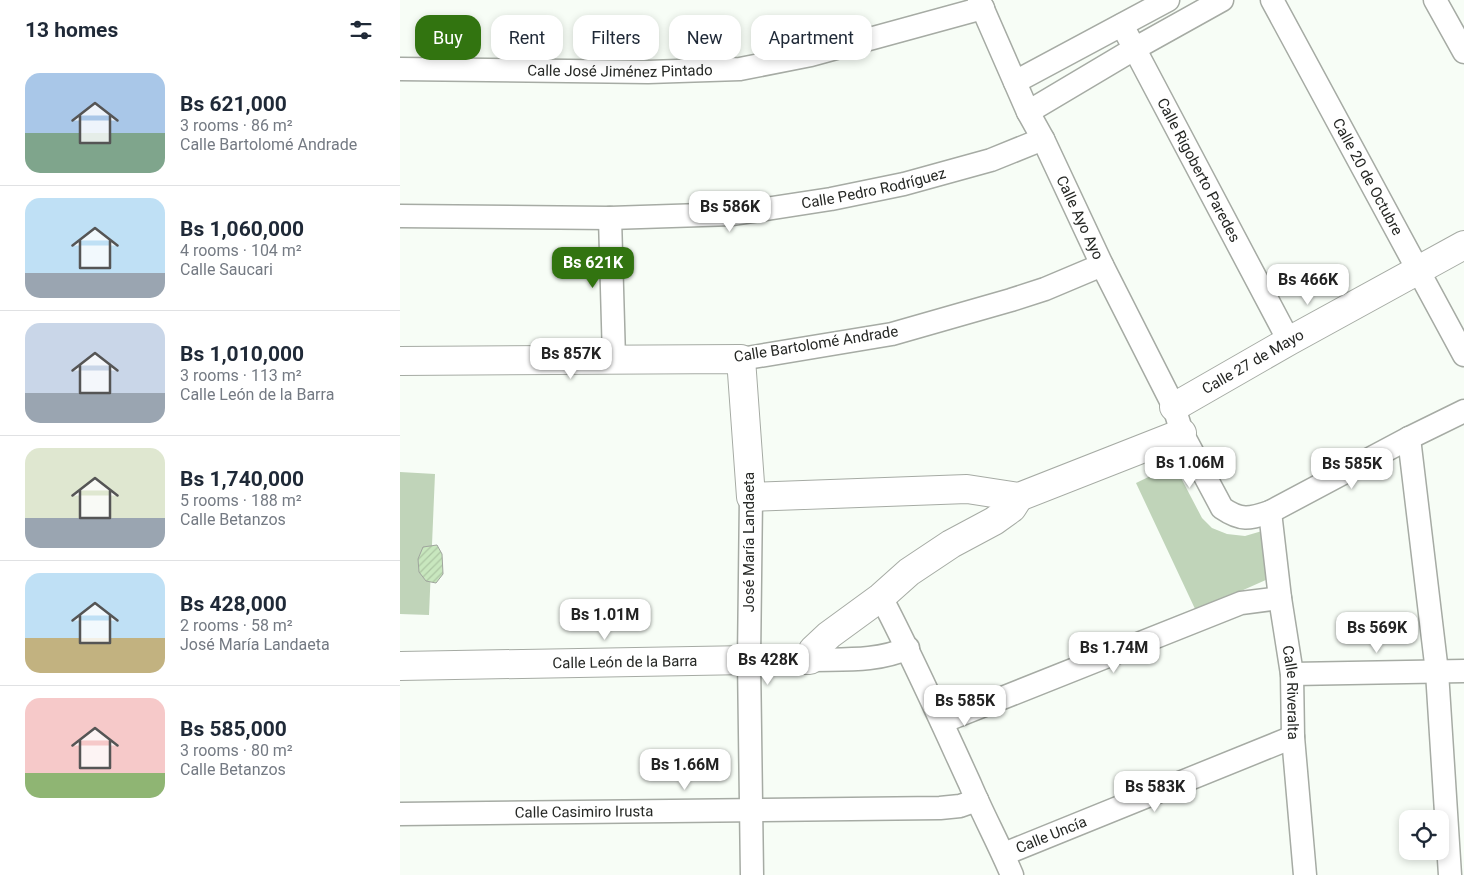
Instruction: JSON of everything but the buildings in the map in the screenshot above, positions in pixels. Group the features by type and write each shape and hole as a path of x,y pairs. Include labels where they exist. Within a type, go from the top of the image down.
{"street":[{"path":"1015,82 1168,0"},
{"path":"1028,112 1134,49 1222,0"},
{"name":"Calle 20 de Octubre","path":"1272,0 1464,355"},
{"path":"1435,0 1464,52"},
{"name":"Calle José Jiménez Pintado","path":"400,69 648,72 740,68 811,55 981,4"},
{"name":"Calle Ayo Ayo","path":"981,4 1028,112 1043,139 1102,265 1174,408 1182,433 1222,508 1233,516 1242,518 1254,517 1270,512 1464,411"},
{"name":"Calle Rigoberto Paredes","path":"1122,25 1289,341"},
{"name":"Calle Pedro Rodríguez","path":"400,216 610,218 733,214 831,199 904,184 991,160 1043,139"},
{"path":"610,218 614,359"},
{"name":"Calle 27 de Mayo","path":"1174,408 1289,341 1464,246"},
{"name":"Calle Bartolomé Andrade","path":"400,361 741,358 892,334 1045,289 1102,265"},
{"name":"José María Landaeta","path":"741,358 751,497 749,660 752,875"},
{"path":"751,497 967,489 1018,498 1182,433"},
{"path":"1409,438 1437,672 1450,875"},
{"path":"810,660 813,650 829,635 881,597 909,572 951,544 994,521 1012,508 1018,498"},
{"name":"Calle Riveralta","path":"1270,512 1280,598 1292,674 1293,737 1305,875"},
{"path":"881,597 908,648 1008,865"},
{"path":"942,722 1241,603 1280,598"},
{"name":"Calle León de la Barra","path":"400,666 876,658 894,654 908,648"},
{"path":"1292,674 1464,671"},
{"name":"Calle Uncía","path":"1008,865 1293,737"},
{"name":"Calle Casimiro Irusta","path":"400,814 940,808 960,806 977,800"}],"green space":[{"path":"1165,469 1180,476 1202,518 1212,528 1227,534 1245,536 1262,531 1268,579 1196,611 1136,483"},
{"path":"400,472 435,474 429,615 400,614"}]}
